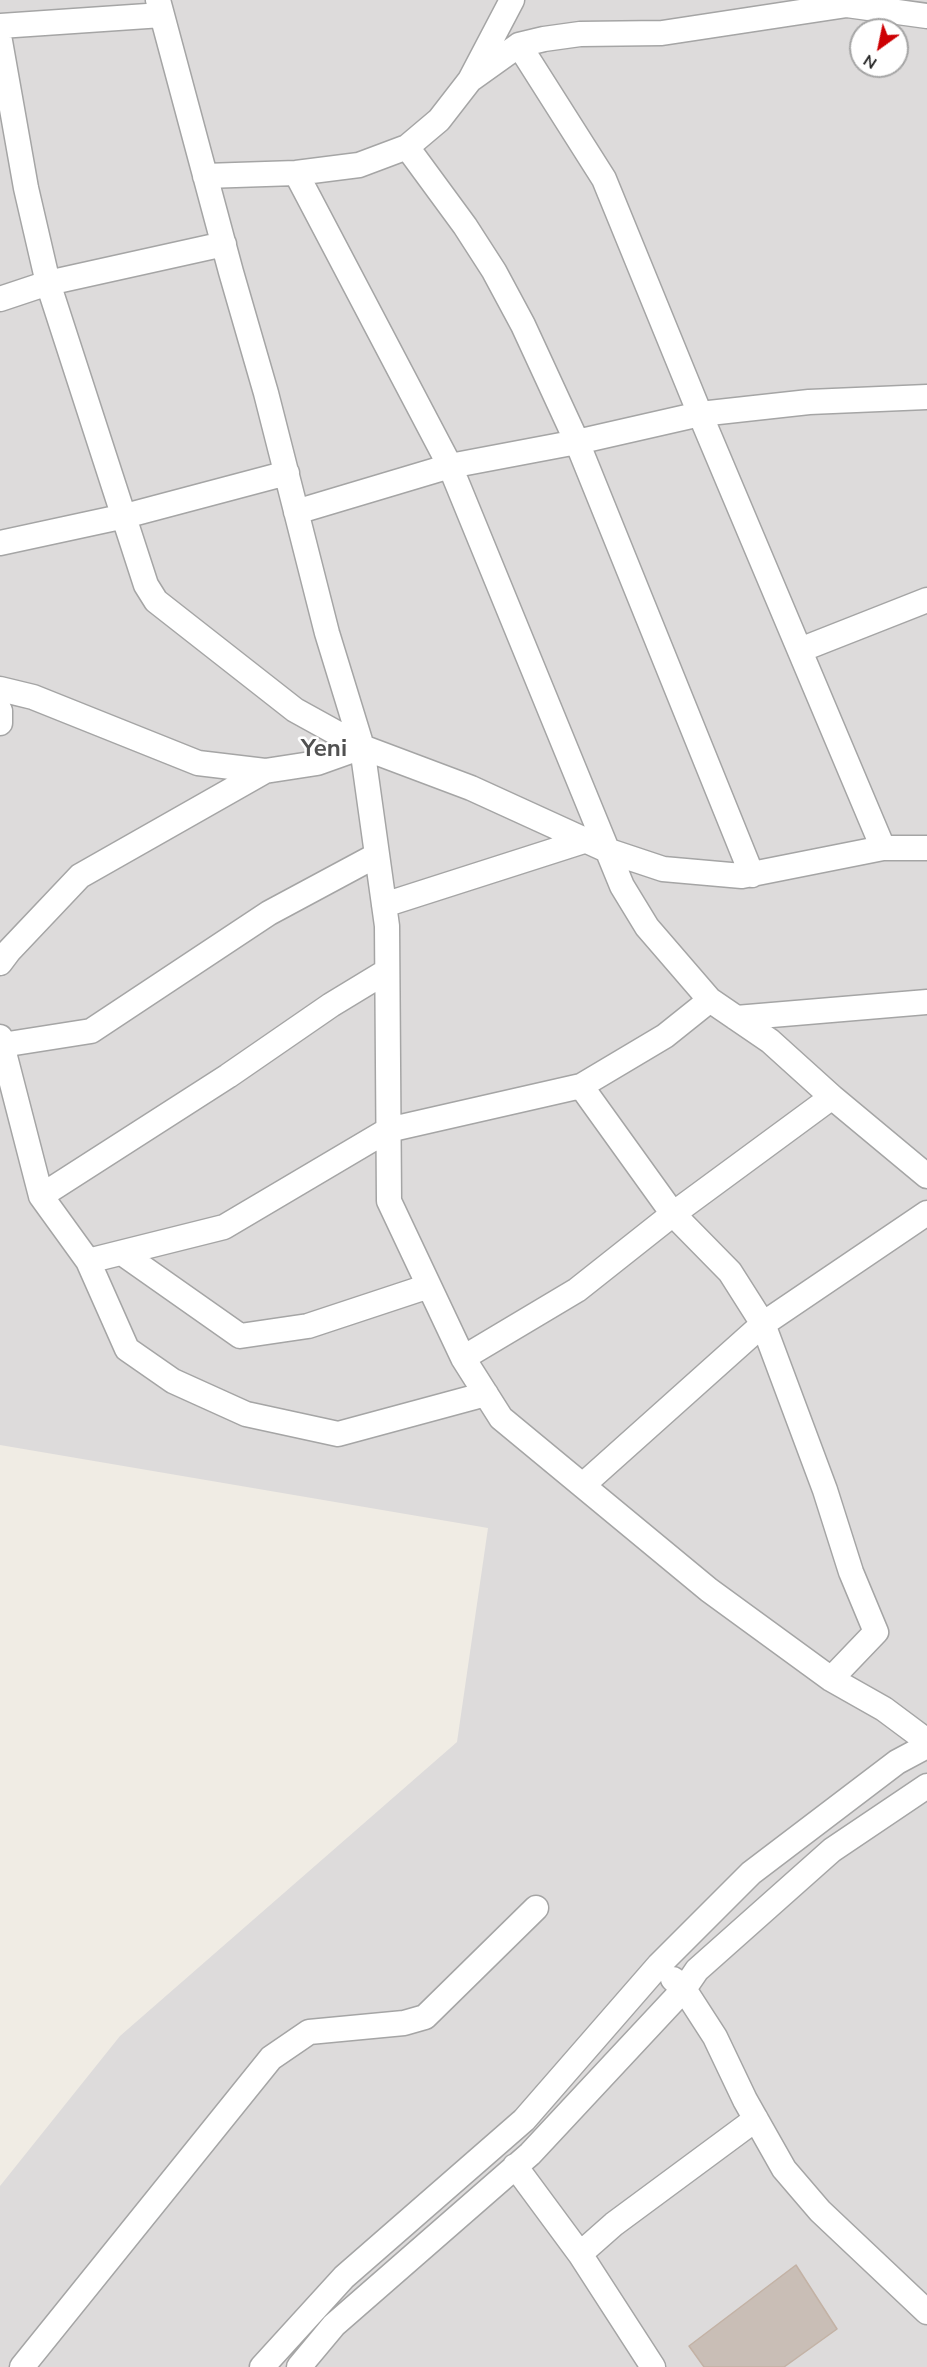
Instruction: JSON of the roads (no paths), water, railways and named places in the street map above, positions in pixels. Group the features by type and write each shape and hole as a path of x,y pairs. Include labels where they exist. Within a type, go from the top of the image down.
{"street":[{"path":"206,176 296,173 359,165 406,147 439,120 470,80 512,0"},
{"path":"470,80 519,45 580,34 662,33 847,4 927,16"},
{"path":"0,26 160,8 287,473 327,633 362,747 387,926 389,1201 463,1358 501,1418 709,1590 831,1679 884,1709 927,1743 880,1775 751,1873 659,1965 524,2120 344,2277 262,2367"},
{"path":"0,41 26,188 48,283 146,585 156,601 295,710 362,747 471,788 609,850 663,869 742,876 883,848 927,848"},
{"path":"519,45 604,179 700,414 883,848"},
{"path":"406,147 465,226 494,271 523,325 577,442 752,875"},
{"path":"296,173 450,466 622,886 647,927 710,1000 770,1041 832,1097 927,1176"},
{"path":"0,299 48,283 224,244"},
{"path":"296,512 450,466 577,442 700,414 809,402 927,397"},
{"path":"0,543 125,516 287,473"},
{"path":"800,651 927,600"},
{"path":"0,690 33,697 198,763 265,771 317,763 362,747"},
{"path":"0,711 0,723"},
{"path":"0,963 80,876 265,771"},
{"path":"384,905 587,840"},
{"path":"377,855 269,913 91,1031 1,1041 41,1196 88,1262 127,1349 173,1381 246,1414 338,1434 486,1394"},
{"path":"41,1196 228,1076 331,1005 387,971"},
{"path":"88,1262 224,1227 388,1130 581,1086 665,1036 710,1000"},
{"path":"736,1018 927,1002"},
{"path":"581,1086 673,1214 730,1272 763,1324 825,1490 851,1572 876,1632 831,1679"},
{"path":"463,1358 577,1290 673,1214 832,1097"},
{"path":"583,1485 763,1324 927,1213"},
{"path":"122,1253 240,1336 309,1326 429,1286"},
{"path":"884,1709 927,1719"},
{"path":"300,2367 334,2325 530,2154 684,1989 697,1970 832,1850 927,1786"},
{"path":"22,2367 271,2058 309,2032 404,2023 425,2016 536,1908"},
{"path":"659,1965 684,1989 715,2037 784,2169 820,2211 927,2312"},
{"path":"580,2254 614,2224 756,2119"},
{"path":"515,2166 580,2254 653,2367"}],"district":[{"name":"Yeni","path":"324,750"}]}
